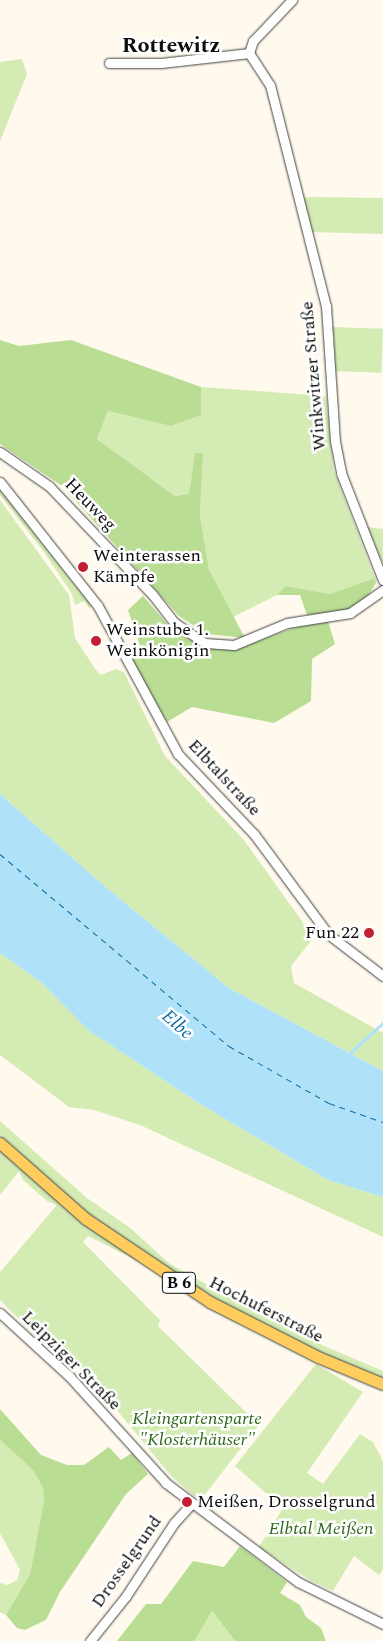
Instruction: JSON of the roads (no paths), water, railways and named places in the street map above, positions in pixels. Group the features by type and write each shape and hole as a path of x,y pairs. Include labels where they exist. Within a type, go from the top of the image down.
{"main road":[{"name":"Hochuferstraße","path":"0,1143 86,1219 210,1302 318,1357 383,1384"}],"street":[{"path":"109,64 161,63 249,53 252,41 292,0"},
{"name":"Winkwitzer Straße","path":"249,53 270,84 326,306 334,441 341,473 383,580"},
{"name":"Heuweg","path":"0,452 49,486 152,594 175,623 205,643 234,644 287,624 350,613 383,590"},
{"name":"Elbtalstraße","path":"0,482 98,606 178,754 254,834 328,934 383,976"},
{"name":"Leipziger Straße","path":"0,1313 70,1377 158,1476 192,1504 298,1582 383,1624"},
{"name":"Drosselgrund","path":"90,1641 126,1596 174,1523 192,1504"}],"water":[{"name":"Elbe","path":"0,794 109,890 229,988 383,1071 383,1197 328,1180 200,1104 88,1030 42,983 0,953"}],"waterway":[{"path":"349,1054 383,1023"}],"place":[{"name":"Weinterassen Kämpfe","path":"83,567"},
{"name":"Weinstube 1. Weinkönigin","path":"96,641"},
{"name":"Fun 22","path":"369,933"},
{"name":"Meißen, Drosselgrund","path":"187,1502"}],"district":[{"name":"Rottewitz","path":"171,46"}],"park label":[{"name":"Kleingartensparte \"Klosterhäuser\"","path":"197,1430"},
{"name":"Elbtal Meißen","path":"321,1529"}]}
